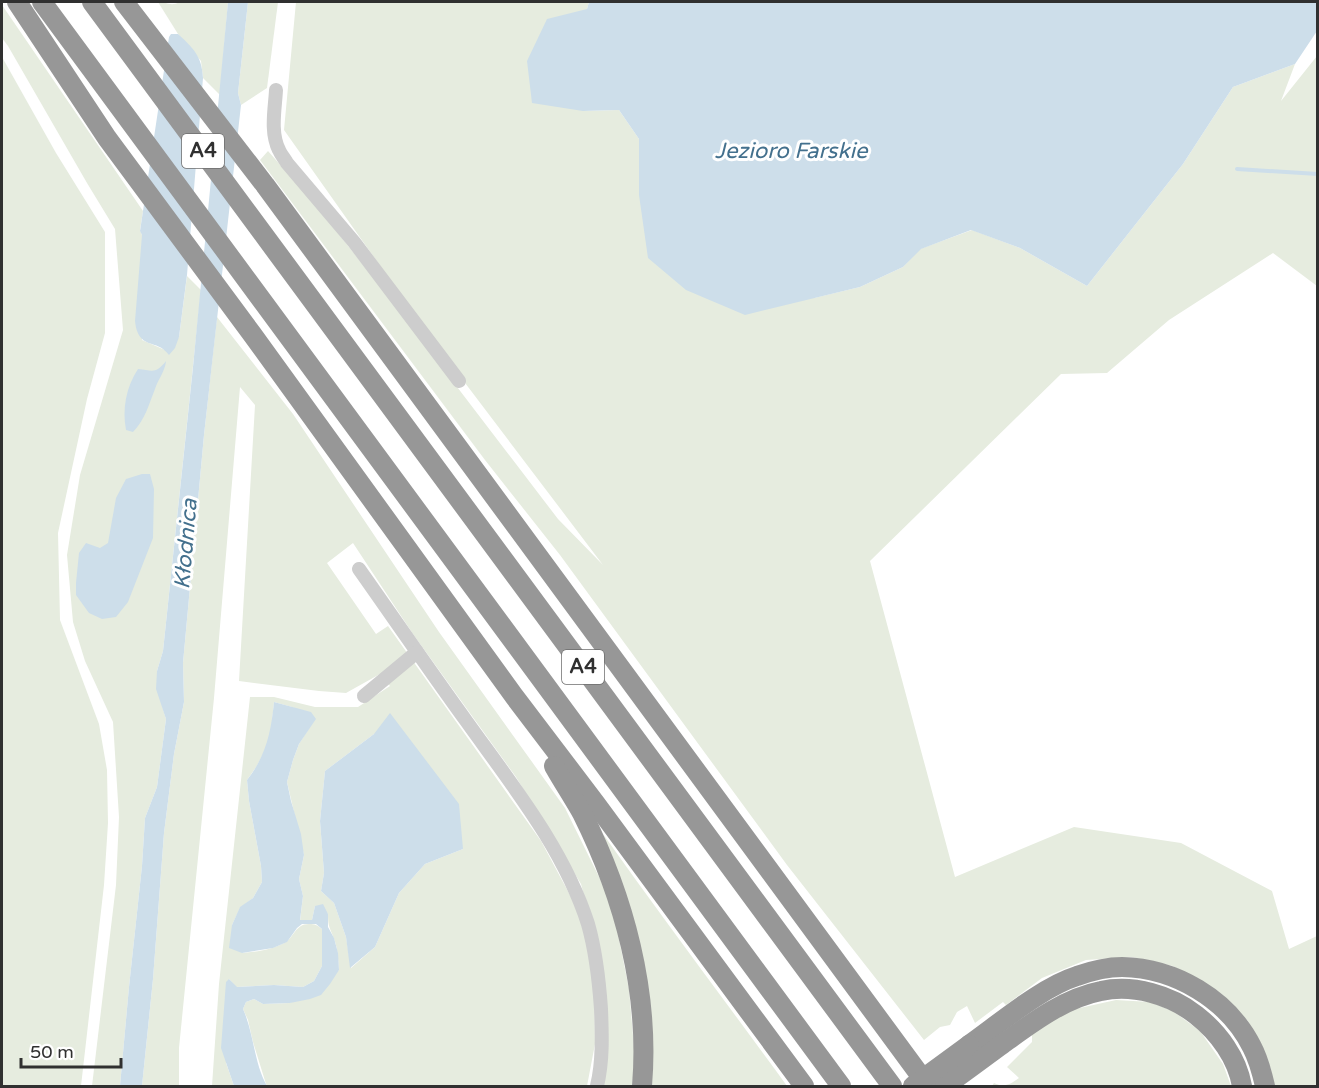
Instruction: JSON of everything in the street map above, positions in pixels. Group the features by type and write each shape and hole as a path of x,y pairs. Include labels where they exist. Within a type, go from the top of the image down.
{"highway":[{"path":"17,2 107,138 514,696 804,1086"},
{"name":"A4","path":"42,2 841,1086"},
{"name":"A4","path":"92,2 892,1086"},
{"path":"124,2 265,185 928,1086"},
{"path":"514,696 581,813 599,851 622,913 634,959 640,995 644,1069 642,1086"},
{"path":"945,1086 975,1052 1032,1000 1075,976 1120,967 1165,974 1186,983 1225,1010 1242,1030 1252,1047 1261,1067 1265,1086"},
{"path":"912,1086 975,1052 1021,1031 1076,998 1101,991 1122,989 1176,1002 1207,1023 1220,1037 1233,1058 1242,1086"}],"lane":[{"path":"276,90 274,122 275,139 279,151 354,242 459,381"},
{"path":"359,569 547,837 572,884 588,924 599,971 602,1041 597,1086"},
{"path":"364,696 417,652"}],"shaded area":[{"path":"158,2 171,4 228,2 220,95 203,78 201,61 178,34"},
{"path":"248,2 278,2 267,88 241,105 238,93"},
{"path":"296,2 589,2 583,111 619,110 639,139 639,195 814,298 860,287 903,267 920,249 972,230 1020,248 1087,286 1183,164 1233,87 1295,64 1281,101 1317,56 1317,286 1273,253 1169,320 1107,373 1061,374 870,561 955,877 1074,827 1181,843 1272,891 1289,949 1317,936 1317,1086 1272,1086 1271,1069 1248,1021 1217,991 1173,966 1132,957 1086,960 1042,978 1006,1005 1003,1002 975,1023 967,1006 957,1012 950,1025 940,1027 924,1040 787,865 560,555 485,460 260,160 268,151 314,203 558,519 603,565 434,342 284,130"},
{"path":"2,5 143,211 140,230 142,235 142,340 165,350 179,337 187,276 201,290 163,651 157,671 157,689 166,719 157,787 145,818 120,1086 92,1086 116,885 119,817 113,722 85,661 73,622 67,555 80,475 123,330 115,229 2,38"},
{"path":"2,57 56,153 105,232 105,333 87,399 58,533 60,620 99,724 107,770 108,823 104,885 81,1086 2,1086"},
{"path":"217,317 293,414 439,632 565,808 604,887 616,924 629,989 635,1059 632,1086 601,1086 600,954 581,884 516,777 413,634 353,543 327,563 376,634 388,626 541,841 578,910 594,971 595,1044 587,1086 267,1086 243,1009 246,1002 254,999 263,1004 290,1003 339,970 337,950 328,914 315,906 312,920 300,921 303,896 299,879 304,855 287,782 299,744 315,719 292,707 274,702 271,732 267,745 247,780 262,882 253,898 240,908 232,925 242,953 274,947 287,941 301,926 316,925 322,929 322,966 314,981 303,987 274,985 236,987 229,979 226,1063 234,1086 212,1086 219,984 250,697 274,697 315,707 358,707 390,686 380,674 346,693 239,681 255,405 240,387 214,698 179,1048 179,1086 142,1086 164,833 174,754 184,702 183,663","holes":["374,734 463,849 425,864 399,893 375,947 351,968 346,937 334,903 321,891 324,873 320,821 325,771"]},
{"path":"603,834 787,1086 651,1086 642,959"},
{"path":"1116,1000 1150,1002 1173,1011 1200,1031 1223,1064 1231,1086 992,1086 994,1083 1007,1085 1019,1078 1007,1067 1032,1042 1032,1033 1066,1011"}],"water":[{"name":"Kłodnica","path":"228,2 248,2 238,93 241,105 204,435 183,663 184,702 174,754 164,833 142,1086 120,1086 145,818 157,787 166,719 156,689 157,671 163,651"},
{"name":"Jezioro Farskie","path":"589,2 1317,2 1317,31 1295,64 1233,87 1183,164 1087,286 1020,248 971,230 921,249 903,267 860,287 745,315 686,290 648,258 639,195 639,139 619,110 583,111 532,103 527,61 547,19 587,9"},
{"path":"171,34 178,34 196,53 201,64 203,78 187,275 179,337 175,348 169,355 140,337 135,321 142,235 140,231"},
{"path":"166,361 141,422 133,432 126,430 124,414 126,398 130,383 138,369 156,370"},
{"path":"150,474 154,489 153,538 128,602 116,617 102,619 89,613 76,595 79,553 86,543 100,548 108,543 116,498 126,479"},
{"path":"274,702 311,712 316,719 299,744 287,782 301,834 304,855 299,879 303,896 300,920 312,920 315,906 323,904 328,914 328,927 338,953 339,970 321,995 310,999 290,1003 263,1004 254,999 246,1002 243,1009 259,1068 267,1086 234,1086 221,1048 226,982 229,979 237,987 274,985 303,987 314,981 322,966 322,929 316,924 302,924 287,942 273,948 242,953 229,948 232,925 240,907 253,898 262,882 247,780 263,753"},
{"path":"390,713 459,804 463,849 425,864 399,893 375,947 350,968 346,937 334,903 321,891 324,873 320,821 325,771 374,734"}],"waterway":[{"path":"1237,169 1318,174"}]}
